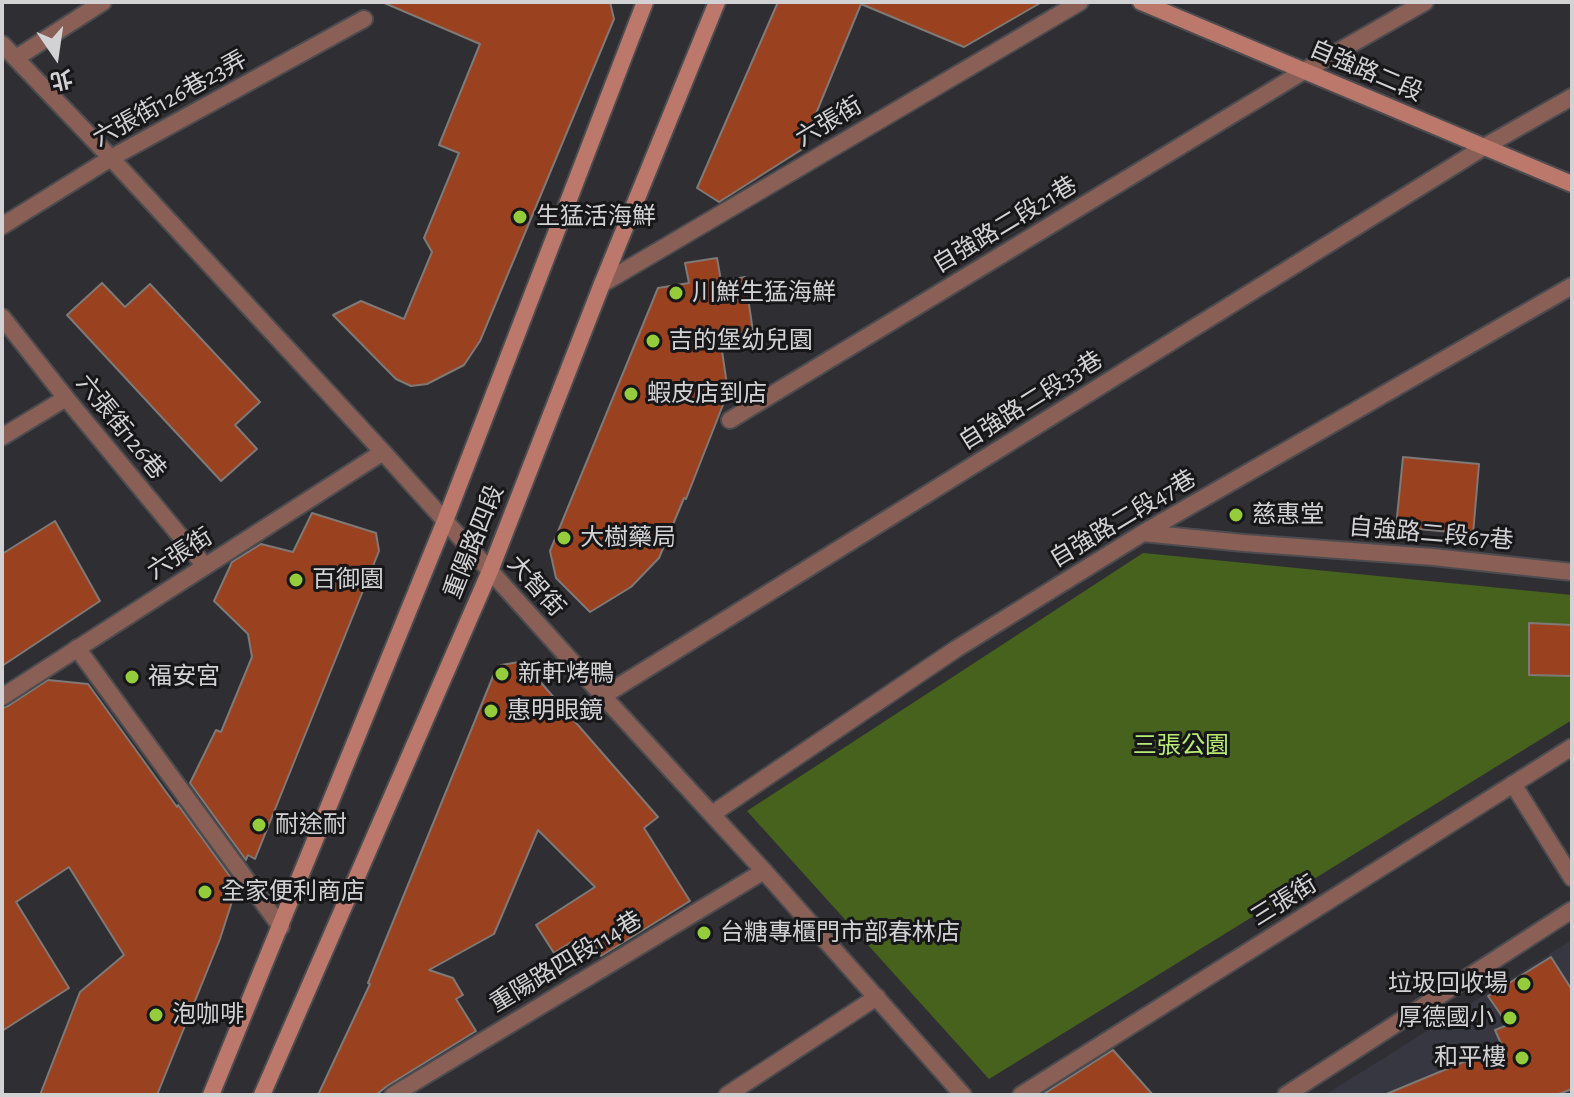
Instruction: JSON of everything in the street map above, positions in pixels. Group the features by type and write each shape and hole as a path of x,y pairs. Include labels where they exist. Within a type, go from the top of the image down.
{"main road":[{"name":"重陽路四段","path":"211,1095 445,521 645,2"},
{"name":"重陽路四段","path":"262,1095 490,571 717,2"},
{"name":"自強路二段","path":"1141,2 1572,184"}],"street":[{"path":"16,58 103,2"},
{"name":"六張街","path":"602,284 1080,2"},
{"name":"自強路二段21巷","path":"730,420 1304,71 1425,2"},
{"name":"六張街126巷23弄","path":"2,226 111,158 364,19"},
{"name":"大智街","path":"2,44 383,452 963,1095"},
{"name":"自強路二段33巷","path":"603,696 1484,147 1572,97"},
{"name":"自強路二段47巷","path":"712,814 956,649 1143,533 1572,286"},
{"name":"六張街126巷","path":"2,317 205,566"},
{"path":"2,437 66,398"},
{"name":"六張街","path":"2,697 383,452"},
{"name":"自強路二段67巷","path":"1143,533 1572,572"},
{"path":"77,648 281,927"},
{"name":"三張街","path":"1021,1095 1572,747"},
{"path":"1513,784 1572,878"},
{"name":"重陽路四段114巷","path":"393,1095 764,871"},
{"path":"1286,1095 1572,910"},
{"path":"727,1095 877,997"}],"shaded area":[{"name":"厚德國小","path":"1572,940 1572,1095 1325,1095"}],"green space":[{"name":"三張公園","path":"1143,553 1572,595 1572,720 989,1079 747,811"}],"building":[{"path":"382,2 610,2 614,19 480,341 464,365 427,384 411,386 396,379 333,315 361,301 404,319 432,252 424,238 459,153 439,145 480,44"},
{"path":"778,2 1042,2 964,47 861,4 801,150 719,202 697,188"},
{"path":"717,258 721,281 745,277 753,332 720,337 728,392 659,558 631,587 590,612 556,578 550,551 658,288 689,283 685,263"},
{"path":"102,283 125,307 150,284 260,402 235,425 257,449 221,481 67,315"},
{"path":"1403,457 1479,464 1473,534 1396,527"},
{"path":"312,513 376,533 379,551 255,859 248,855 246,860 190,783 216,730 221,732 252,657 248,634 214,601 232,562 261,544 293,552"},
{"path":"55,521 100,601 2,666 2,554"},
{"path":"1529,623 1572,625 1572,676 1529,675"},
{"path":"519,662 530,670 658,817 644,828 690,901 601,956 591,940 584,946 578,938 554,953 536,925 595,887 538,830 494,934 429,970 453,978 463,995 456,999 476,1031 376,1095 318,1095 370,984 496,669"},
{"path":"48,680 88,684 237,886 220,939 157,1095 40,1095 80,992 124,955 69,867 16,902 69,988 2,1031 2,708"},
{"name":"厚德國小","path":"1551,957 1572,990 1572,1089 1556,1095 1384,1095 1502,1046 1495,1030 1508,1025 1488,996"},
{"path":"1113,1050 1153,1095 1042,1095"}],"place":[{"name":"生猛活海鮮","path":"520,217"},
{"name":"川鮮生猛海鮮","path":"676,293"},
{"name":"吉的堡幼兒園","path":"653,341"},
{"name":"蝦皮店到店","path":"631,394"},
{"name":"慈惠堂","path":"1236,515"},
{"name":"大樹藥局","path":"564,538"},
{"name":"百御園","path":"296,580"},
{"name":"新軒烤鴨","path":"502,674"},
{"name":"福安宮","path":"132,677"},
{"name":"惠明眼鏡","path":"491,711"},
{"name":"耐途耐","path":"259,825"},
{"name":"全家便利商店","path":"205,892"},
{"name":"台糖專櫃門市部春林店","path":"704,933"},
{"name":"垃圾回收場","path":"1524,984"},
{"name":"泡咖啡","path":"156,1015"},
{"name":"厚德國小","path":"1510,1018"},
{"name":"和平樓","path":"1522,1058"}]}
